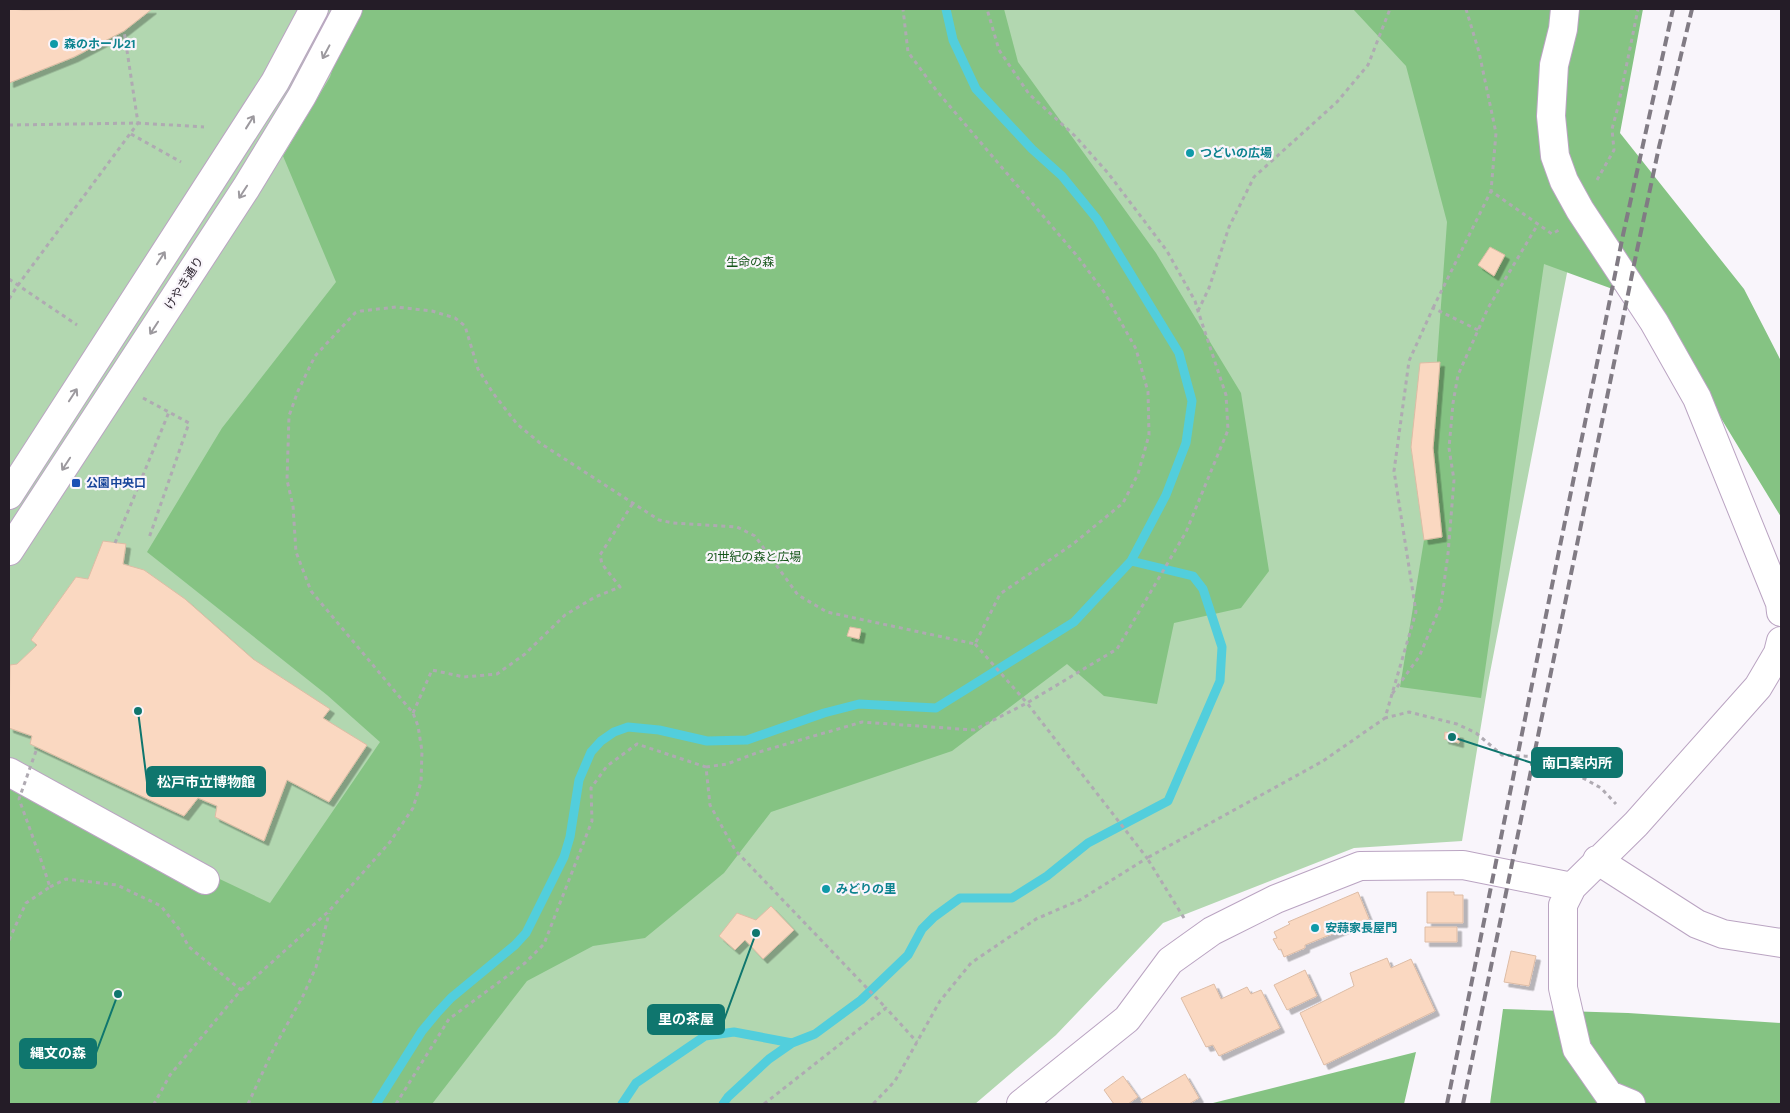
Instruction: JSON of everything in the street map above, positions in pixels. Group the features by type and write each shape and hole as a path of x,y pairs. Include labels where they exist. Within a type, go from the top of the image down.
{"street":[{"path":"9,495 275,82 314,9"},
{"name":"けやき通り","path":"9,551 246,188 302,96 348,9"},
{"path":"1565,9 1564,29 1554,65 1551,116 1555,156 1564,181 1572,218 1654,322 1697,398 1780,603 1781,612"},
{"path":"1631,1104 1609,1095 1577,1049 1563,988 1563,905 1572,887 1597,860 1636,824 1758,687 1778,653 1781,641"},
{"path":"9,772 205,880"},
{"path":"1597,860 1697,924 1723,934 1781,943"},
{"path":"1021,1104 1127,1019 1170,961 1212,931 1276,899 1360,866 1463,865 1572,887"}],"path":[{"path":"903,9 908,52 936,90 1078,257 1104,292 1136,349 1148,392 1148,434 1138,474 1123,503 1073,544 1000,594 975,644"},
{"path":"396,1104 449,1019 525,963 544,944 592,821 591,788 607,766 636,744 706,767 726,764 759,752 862,722 974,730 1027,702 1118,649 1186,532 1228,430 1226,395 1195,301 1167,251 1108,173 1075,136 1029,94 999,50 987,9"},
{"path":"1198,311 1209,288 1229,227 1254,177 1337,102 1368,66 1390,9"},
{"path":"1385,718 1416,612 1394,471 1409,362 1490,191 1496,133 1479,52 1466,9"},
{"path":"1490,191 1552,234 1572,218 1614,150 1612,129 1638,9"},
{"path":"9,300 18,285 138,123 124,31"},
{"path":"9,125 138,123 204,127"},
{"path":"131,134 181,162"},
{"path":"1392,694 1419,657 1441,605 1448,554 1454,480 1449,448 1458,375 1488,308 1538,224"},
{"path":"9,279 77,325"},
{"path":"154,1104 170,1076 242,990 329,911 390,842 412,808 421,782 422,751 418,726 413,713 311,591 296,552 293,506 287,480 290,416 298,391 315,356 355,313 361,311 396,307 432,311 456,318 465,326 478,369 493,393 517,424 540,443 659,520 737,527 755,536 798,595 827,612 975,644 1027,702 1147,858 1197,941"},
{"path":"1433,308 1478,330"},
{"path":"140,396 189,423 149,538"},
{"path":"115,543 169,412"},
{"path":"413,713 432,670 464,677 498,674 526,654 565,615 595,597 620,587 602,564 600,555 633,503"},
{"path":"873,1104 895,1080 940,1001 971,963 1028,924 1080,900 1147,858 1323,761 1385,718 1409,712 1457,724 1476,732 1502,755 1541,757 1600,788 1636,824"},
{"path":"36,751 19,798 50,886"},
{"path":"706,767 710,805 735,850 917,1042"},
{"path":"9,940 26,903 50,886 66,879 117,885 161,906 179,929 189,946 242,990"},
{"path":"248,1104 274,1048 303,996 316,967 329,911"},
{"path":"764,1104 886,1008"}],"green space":[{"name":"21世紀の森と広場","path":"9,9 1545,9 1572,247 1488,683 1462,841 1354,848 1163,923 1056,1035 975,1104 9,1104"},
{"name":"生命の森","path":"352,9 1004,9 1018,62 1156,253 1241,393 1269,571 1241,608 1174,623 1157,704 1104,696 1067,664 952,751 771,812 724,873 645,938 593,946 527,981 432,1104 9,1104 9,779 270,903 380,742 327,695 147,552 222,428 336,282 283,156 330,77"},
{"path":"1353,9 1643,9 1620,133 1744,289 1781,361 1781,517 1651,303 1544,264 1481,698 1400,687 1424,540 1447,222 1406,66"},
{"path":"1503,1009 1628,1013 1781,1023 1781,1104 1490,1104"},
{"path":"1416,1052 1404,1104 1209,1104"}],"building":[{"name":"森のホール21","path":"9,9 152,9 124,31 74,57 9,83"},
{"path":"1490,247 1505,255 1494,276 1478,265"},
{"path":"1440,362 1433,448 1442,537 1424,540 1411,447 1420,363"},
{"path":"103,541 126,544 123,564 144,570 185,599 253,659 330,709 323,718 367,745 329,802 287,780 264,841 215,817 217,806 198,798 184,816 30,744 32,736 9,728 10,665 17,664 37,645 31,640 76,577 88,579"},
{"path":"850,627 861,629 859,639 847,636"},
{"path":"1445,732 1459,734 1459,743 1444,739"},
{"name":"安蒜家長屋門","path":"1358,892 1369,919 1305,945 1305,948 1284,957 1281,949 1279,950 1273,939 1277,938 1274,932 1290,924 1288,922"},
{"path":"1427,892 1454,892 1454,895 1463,895 1463,923 1427,923"},
{"path":"771,906 794,930 763,959 745,940 735,950 719,936 737,913 756,920"},
{"path":"1425,927 1457,927 1457,942 1425,942"},
{"path":"1511,951 1536,956 1529,986 1504,982"},
{"path":"1387,958 1391,968 1411,959 1435,1011 1324,1065 1300,1013 1354,986 1350,973"},
{"path":"1305,970 1317,996 1287,1010 1274,985"},
{"path":"1214,984 1221,999 1247,987 1251,994 1261,990 1280,1028 1219,1056 1213,1045 1206,1047 1181,998"},
{"path":"1185,1074 1199,1098 1189,1104 1143,1104 1141,1100"},
{"path":"1123,1076 1138,1097 1128,1104 1114,1104 1104,1090"}],"waterway":[{"path":"376,1104 422,1031 437,1013 451,998 515,945 526,933 564,857 570,837 579,780 591,752 601,741 614,732 628,727 659,730 707,741 747,740 824,713 859,704 936,708 1074,622 1131,561 1166,495 1186,443 1192,401 1179,353 1097,219 1062,176 1032,149 976,89 953,40 946,9"},
{"path":"723,1104 728,1097 769,1059 792,1043 815,1034 861,1000 908,955 922,929 934,917 960,898 1012,898 1047,876 1088,843 1168,801 1220,681 1222,647 1203,589 1193,576 1131,561"},
{"path":"622,1104 636,1083 705,1036 734,1032 792,1043"}],"railway":[{"path":"1447,1104 1623,235 1673,9"},
{"path":"1463,1104 1636,255 1659,147 1692,9"}],"place":[{"name":"森のホール21","path":"54,44"},
{"name":"つどいの広場","path":"1190,153"},
{"name":"公園中央口","path":"76,483"},
{"name":"松戸市立博物館","path":"138,711"},
{"name":"南口案内所","path":"1452,737"},
{"name":"みどりの里","path":"826,889"},
{"name":"安蒜家長屋門","path":"1315,928"},
{"name":"里の茶屋","path":"756,933"},
{"name":"縄文の森","path":"118,994"}]}
